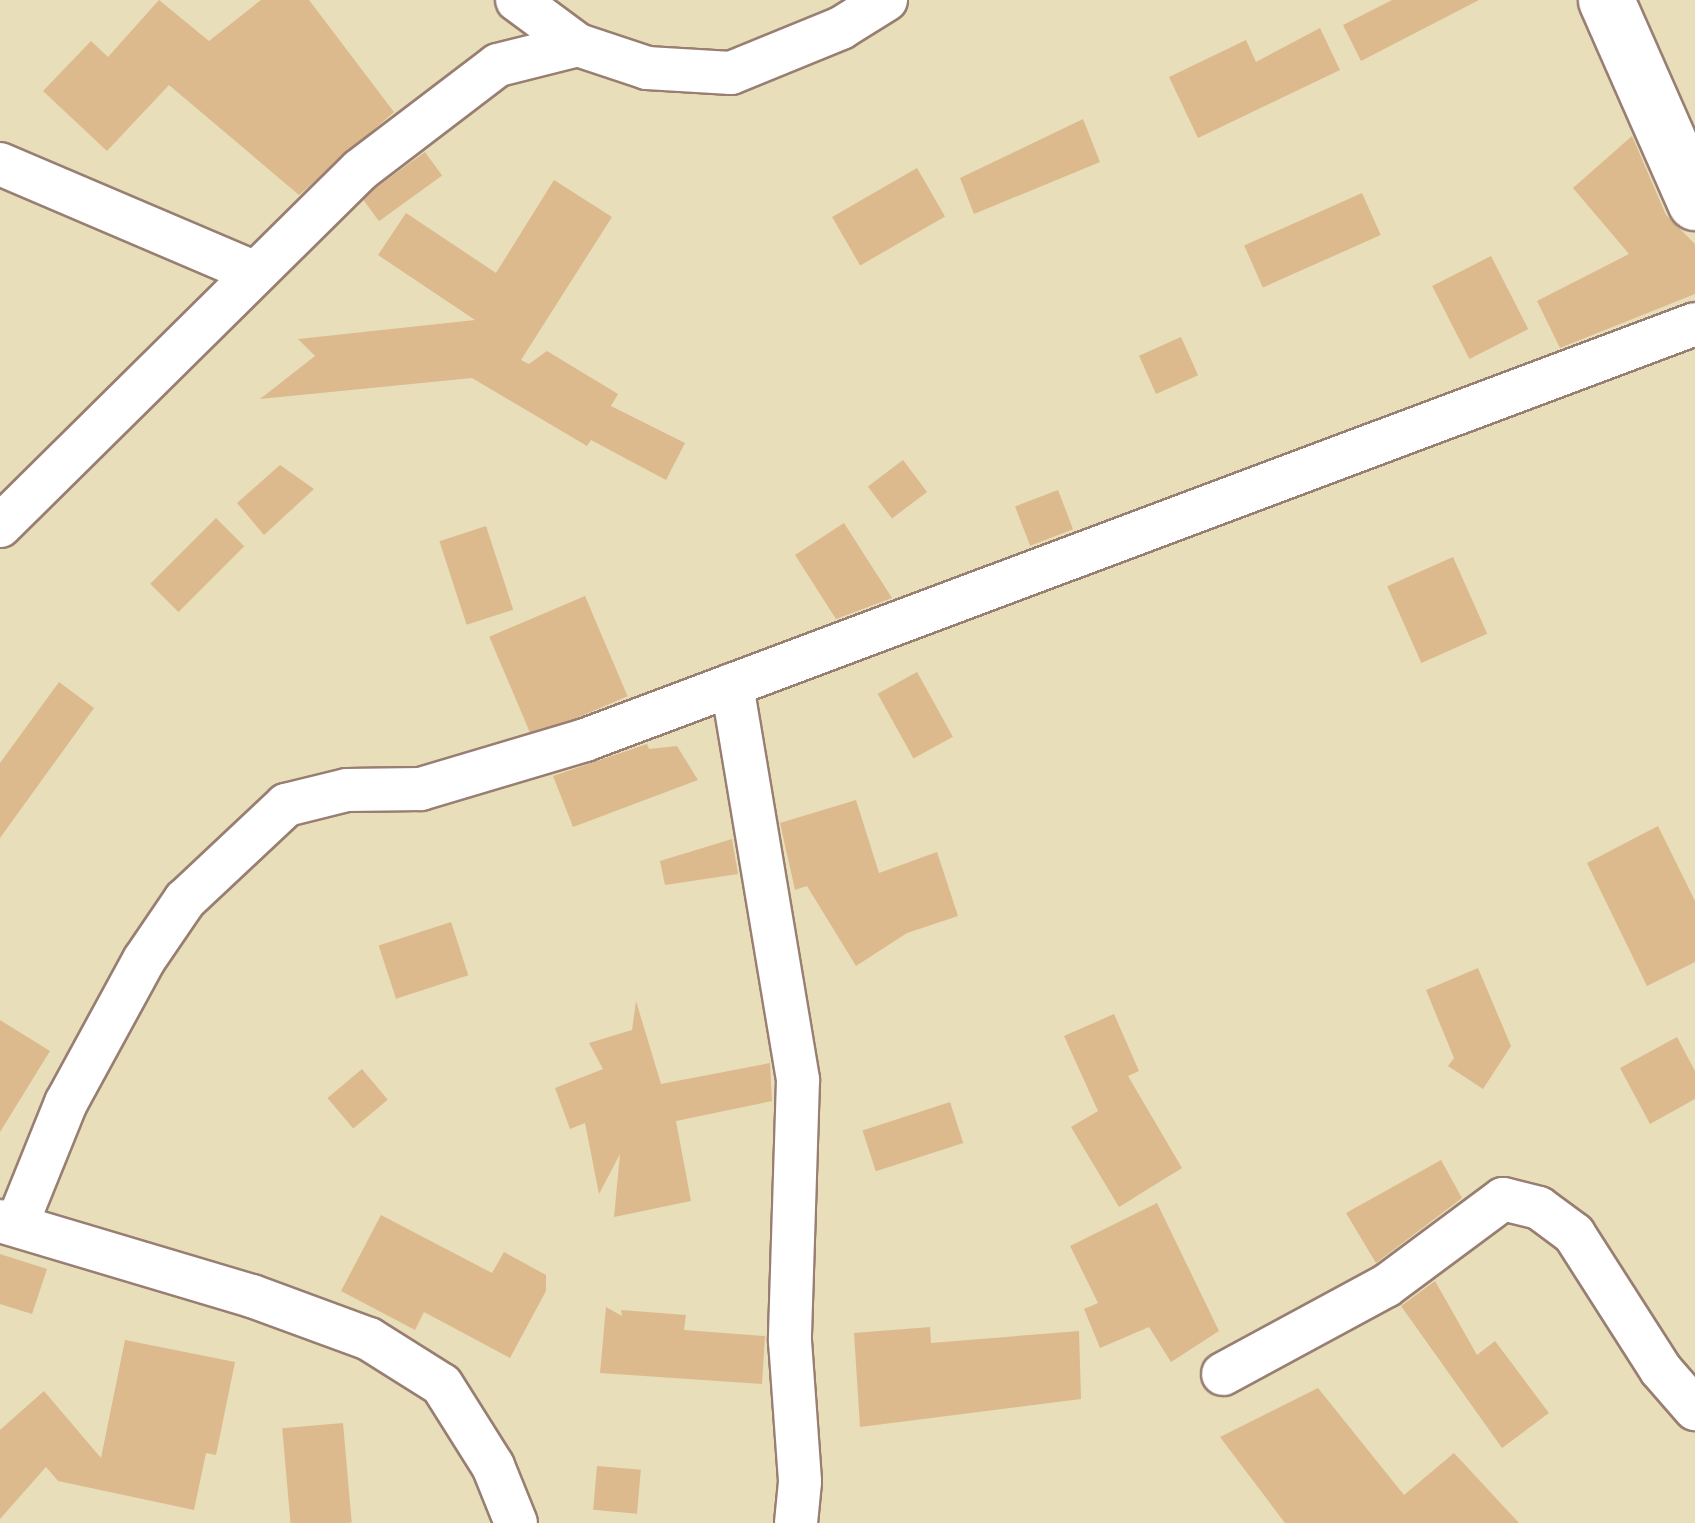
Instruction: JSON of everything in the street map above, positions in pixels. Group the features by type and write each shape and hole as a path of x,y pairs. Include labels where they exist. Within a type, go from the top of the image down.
{"main road":[{"path":"1606,0 1695,202"}],"street":[{"path":"516,0 578,45 647,68 730,72 842,28 886,0"},
{"path":"0,526 360,170 498,65 578,45"},
{"path":"0,164 253,272"},
{"path":"516,1523 493,1466 442,1385 369,1340 252,1296 8,1222 66,1102 144,960 185,900 286,805 347,790 420,789 585,740 1695,324"},
{"path":"732,686 798,1080 790,1341 800,1482 796,1523"},
{"path":"1223,1374 1386,1286 1504,1199 1538,1208 1574,1234 1661,1370 1695,1409"}],"building":[{"path":"159,0 209,41 261,0 309,0 394,112 299,195 169,85 107,151 43,91 91,41 108,57"},
{"path":"1392,0 1479,0 1361,61 1343,25"},
{"path":"1320,28 1340,70 1198,138 1169,77 1246,40 1256,62"},
{"path":"1083,119 1100,162 974,214 960,178"},
{"path":"1632,136 1666,215 1695,244 1695,294 1560,348 1537,301 1629,254 1573,188"},
{"path":"425,152 442,175 379,221 362,198"},
{"path":"917,168 945,216 860,265 832,217"},
{"path":"554,180 612,217 521,360 529,364 547,351 618,394 611,406 685,443 666,480 591,440 587,446 472,378 260,399 315,356 298,339 475,320 378,255 406,213 496,273"},
{"path":"1362,193 1381,235 1263,287 1244,245"},
{"path":"1491,256 1528,329 1469,359 1432,286"},
{"path":"1181,337 1198,375 1156,394 1139,356"},
{"path":"903,460 927,492 892,518 868,486"},
{"path":"280,465 314,489 264,535 237,503"},
{"path":"1058,490 1073,529 1030,546 1015,506"},
{"path":"216,518 244,546 179,612 150,584"},
{"path":"844,523 892,598 836,619 795,555"},
{"path":"486,526 513,610 467,625 439,541"},
{"path":"1453,557 1487,634 1421,663 1387,586"},
{"path":"585,596 628,696 532,737 489,637"},
{"path":"917,672 953,737 914,759 878,694"},
{"path":"59,682 94,708 0,838 0,763"},
{"path":"647,744 649,749 677,746 698,780 573,827 553,776"},
{"path":"856,800 879,873 937,852 958,916 907,933 856,966 807,886 795,890 780,823"},
{"path":"1658,826 1695,901 1695,962 1647,986 1587,863"},
{"path":"732,839 738,874 665,885 660,861"},
{"path":"451,922 468,975 396,999 379,945"},
{"path":"1478,968 1511,1046 1483,1089 1448,1066 1454,1058 1426,990"},
{"path":"636,1001 661,1084 770,1063 772,1101 676,1121 691,1201 614,1217 620,1154 599,1194 585,1123 570,1129 555,1088 603,1069 589,1043 632,1030"},
{"path":"1114,1014 1139,1071 1128,1076 1182,1168 1119,1207 1071,1127 1098,1111 1064,1036"},
{"path":"0,1020 50,1051 0,1132"},
{"path":"1677,1037 1695,1071 1695,1099 1650,1124 1620,1068"},
{"path":"362,1069 388,1100 353,1129 328,1098"},
{"path":"950,1102 963,1143 876,1171 863,1130"},
{"path":"1441,1160 1462,1198 1376,1263 1346,1213"},
{"path":"1157,1203 1219,1331 1171,1362 1149,1327 1100,1348 1084,1309 1098,1303 1070,1246"},
{"path":"381,1215 492,1273 504,1252 546,1275 546,1291 510,1358 424,1312 415,1330 341,1291"},
{"path":"0,1254 47,1269 32,1314 0,1304"},
{"path":"1435,1281 1477,1355 1495,1341 1549,1413 1502,1448 1401,1306"},
{"path":"606,1307 622,1316 621,1310 686,1315 684,1330 765,1336 762,1384 600,1373"},
{"path":"930,1327 931,1343 1079,1331 1081,1399 860,1427 854,1333"},
{"path":"125,1340 235,1362 216,1455 206,1453 194,1510 58,1481 46,1467 0,1519 0,1430 44,1391 101,1458"},
{"path":"1318,1388 1404,1495 1454,1453 1519,1523 1285,1523 1220,1437"},
{"path":"343,1423 352,1523 291,1523 282,1428"},
{"path":"597,1466 641,1470 637,1514 593,1510"}]}
